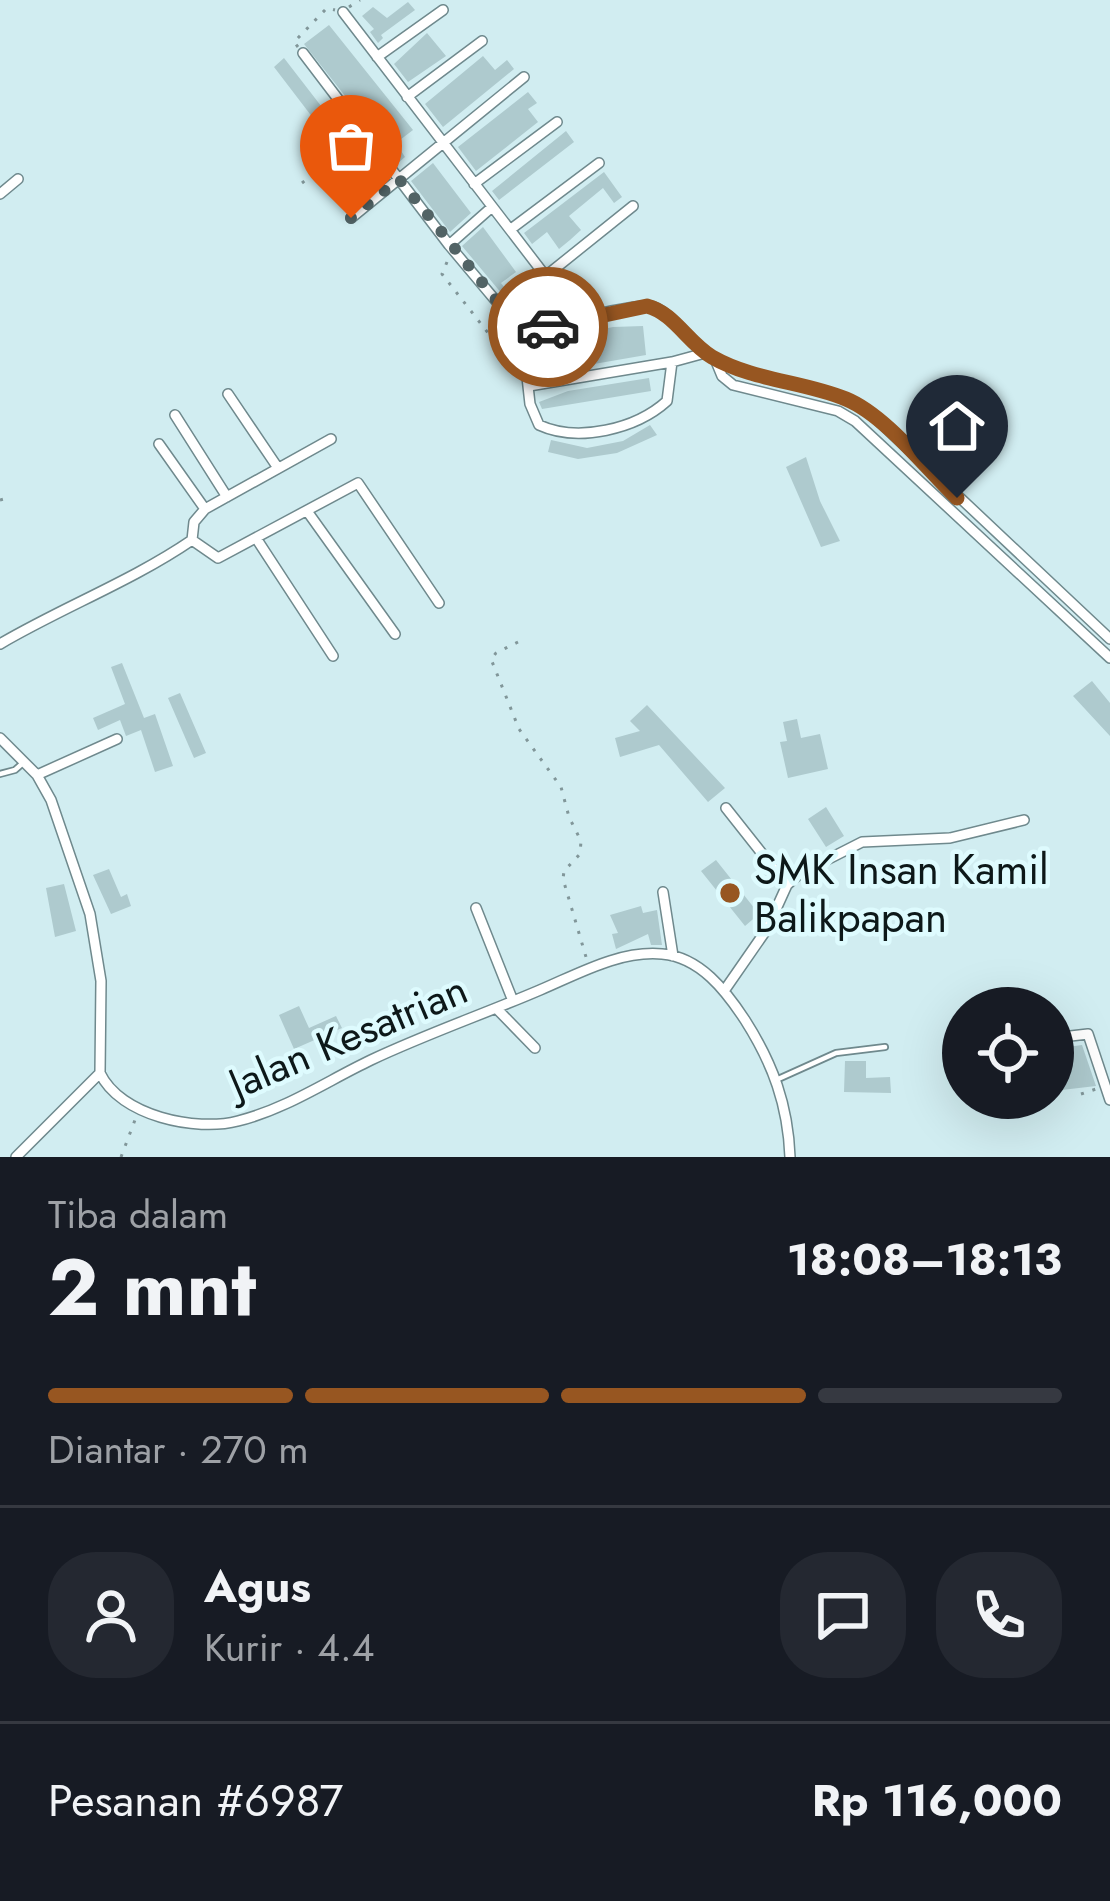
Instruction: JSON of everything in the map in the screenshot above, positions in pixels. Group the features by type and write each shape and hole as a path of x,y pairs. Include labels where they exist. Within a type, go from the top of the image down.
{"street":[{"path":"377,57 443,10"},
{"path":"343,12 580,321"},
{"path":"407,97 482,41"},
{"path":"303,53 450,247 522,332 530,404 539,425 565,433 593,432 656,410 670,393 672,362"},
{"path":"351,218 524,77"},
{"path":"474,184 557,122"},
{"path":"511,229 599,163"},
{"path":"0,194 18,179"},
{"path":"547,275 633,206"},
{"path":"450,247 493,207"},
{"path":"522,332 647,306 667,316 733,385 838,412 855,421 1110,658"},
{"path":"529,386 710,356 740,371 829,393 864,409 1110,639"},
{"path":"228,394 278,468"},
{"path":"175,415 227,497"},
{"path":"0,644 78,599 162,560 192,540 194,522 206,509 331,439"},
{"path":"159,445 206,509"},
{"path":"192,540 218,558 358,483 439,603"},
{"path":"307,511 395,634"},
{"path":"256,538 333,656"},
{"path":"0,738 37,776 60,824 99,956 100,1073 16,1157"},
{"path":"37,776 117,739"},
{"path":"726,808 787,885"},
{"path":"724,991 767,929 787,885 799,874 862,842 950,838 1024,820"},
{"path":"663,892 673,956 706,973 724,991 760,1044 786,1108 790,1157"},
{"path":"476,908 513,1001"},
{"name":"Jalan Kesatrian","path":"100,1073 114,1092 140,1107 188,1123 235,1122 589,968 631,956 673,956"},
{"path":"497,1009 535,1048"},
{"path":"1074,1036 1088,1034 1110,1100"}],"lane":[{"path":"0,774 15,770 24,761"},
{"path":"776,1080 836,1053 885,1047"}],"path":[{"path":"303,53 294,42 327,8 343,12"},
{"path":"302,183 365,132"},
{"path":"450,247 442,274 529,386"},
{"path":"0,500 8,497"},
{"path":"518,642 491,659 519,729 562,788 580,841 578,858 562,879 589,968"},
{"path":"1081,1094 1106,1087"},
{"path":"121,1157 140,1107"}],"building":[{"path":"408,2 415,10 381,35 378,43 370,32 374,29 362,16 373,7 387,18"},
{"path":"329,25 413,130 396,143 405,157 398,163 304,44"},
{"path":"427,33 446,56 408,82 394,64"},
{"path":"483,56 495,70 507,60 514,69 443,127 425,104"},
{"path":"284,58 345,137 322,156 313,145 326,135 274,67"},
{"path":"528,92 537,103 528,109 538,122 476,171 458,147"},
{"path":"566,131 574,142 499,200 492,191"},
{"path":"359,154 380,179 344,205 335,194 346,184 336,171"},
{"path":"433,163 471,213 450,232 411,181"},
{"path":"604,172 622,197 614,203 603,188 569,216 581,230 559,249 547,232 532,244 524,233"},
{"path":"483,227 516,272 501,283 518,305 536,290 546,301 522,318 462,246"},
{"path":"643,326 646,355 536,374 532,344 613,327"},
{"path":"649,378 651,391 542,409 539,402 568,391"},
{"path":"650,425 657,435 617,453 578,459 548,452 551,440 587,448 623,441"},
{"path":"806,457 840,541 821,547 786,467"},
{"path":"122,663 144,718 155,714 173,766 155,772 141,730 126,736 120,720 98,730 93,718 125,704 111,667"},
{"path":"1092,681 1110,703 1110,736 1073,696"},
{"path":"180,693 206,753 194,758 168,698"},
{"path":"647,705 725,788 708,802 659,745 620,757 615,738 640,731 630,721"},
{"path":"797,719 801,738 820,734 828,769 788,778 780,742 787,741 783,722"},
{"path":"826,807 844,836 826,847 808,819"},
{"name":"SMK Insan Kamil Balikpapan","path":"716,860 759,914 745,926 701,871"},
{"path":"109,869 121,897 127,894 131,906 111,914 93,875"},
{"path":"64,884 76,931 55,937 46,888"},
{"path":"641,906 643,913 657,910 662,945 651,945 648,934 616,949 612,934 618,933 610,915"},
{"path":"299,1006 309,1028 336,1016 342,1028 294,1049 279,1015"},
{"path":"1082,1045 1096,1086 1074,1089 1074,1046"},
{"path":"845,1061 866,1061 866,1078 890,1077 891,1093 844,1092"}],"way so far":[{"path":"351,218 399,179 522,332 548,327"}],"place":[{"name":"SMK Insan Kamil Balikpapan","path":"730,893"}],"route":[{"path":"548,327 647,306 658,309 705,353 740,371 829,393 864,409 957,498"}]}
